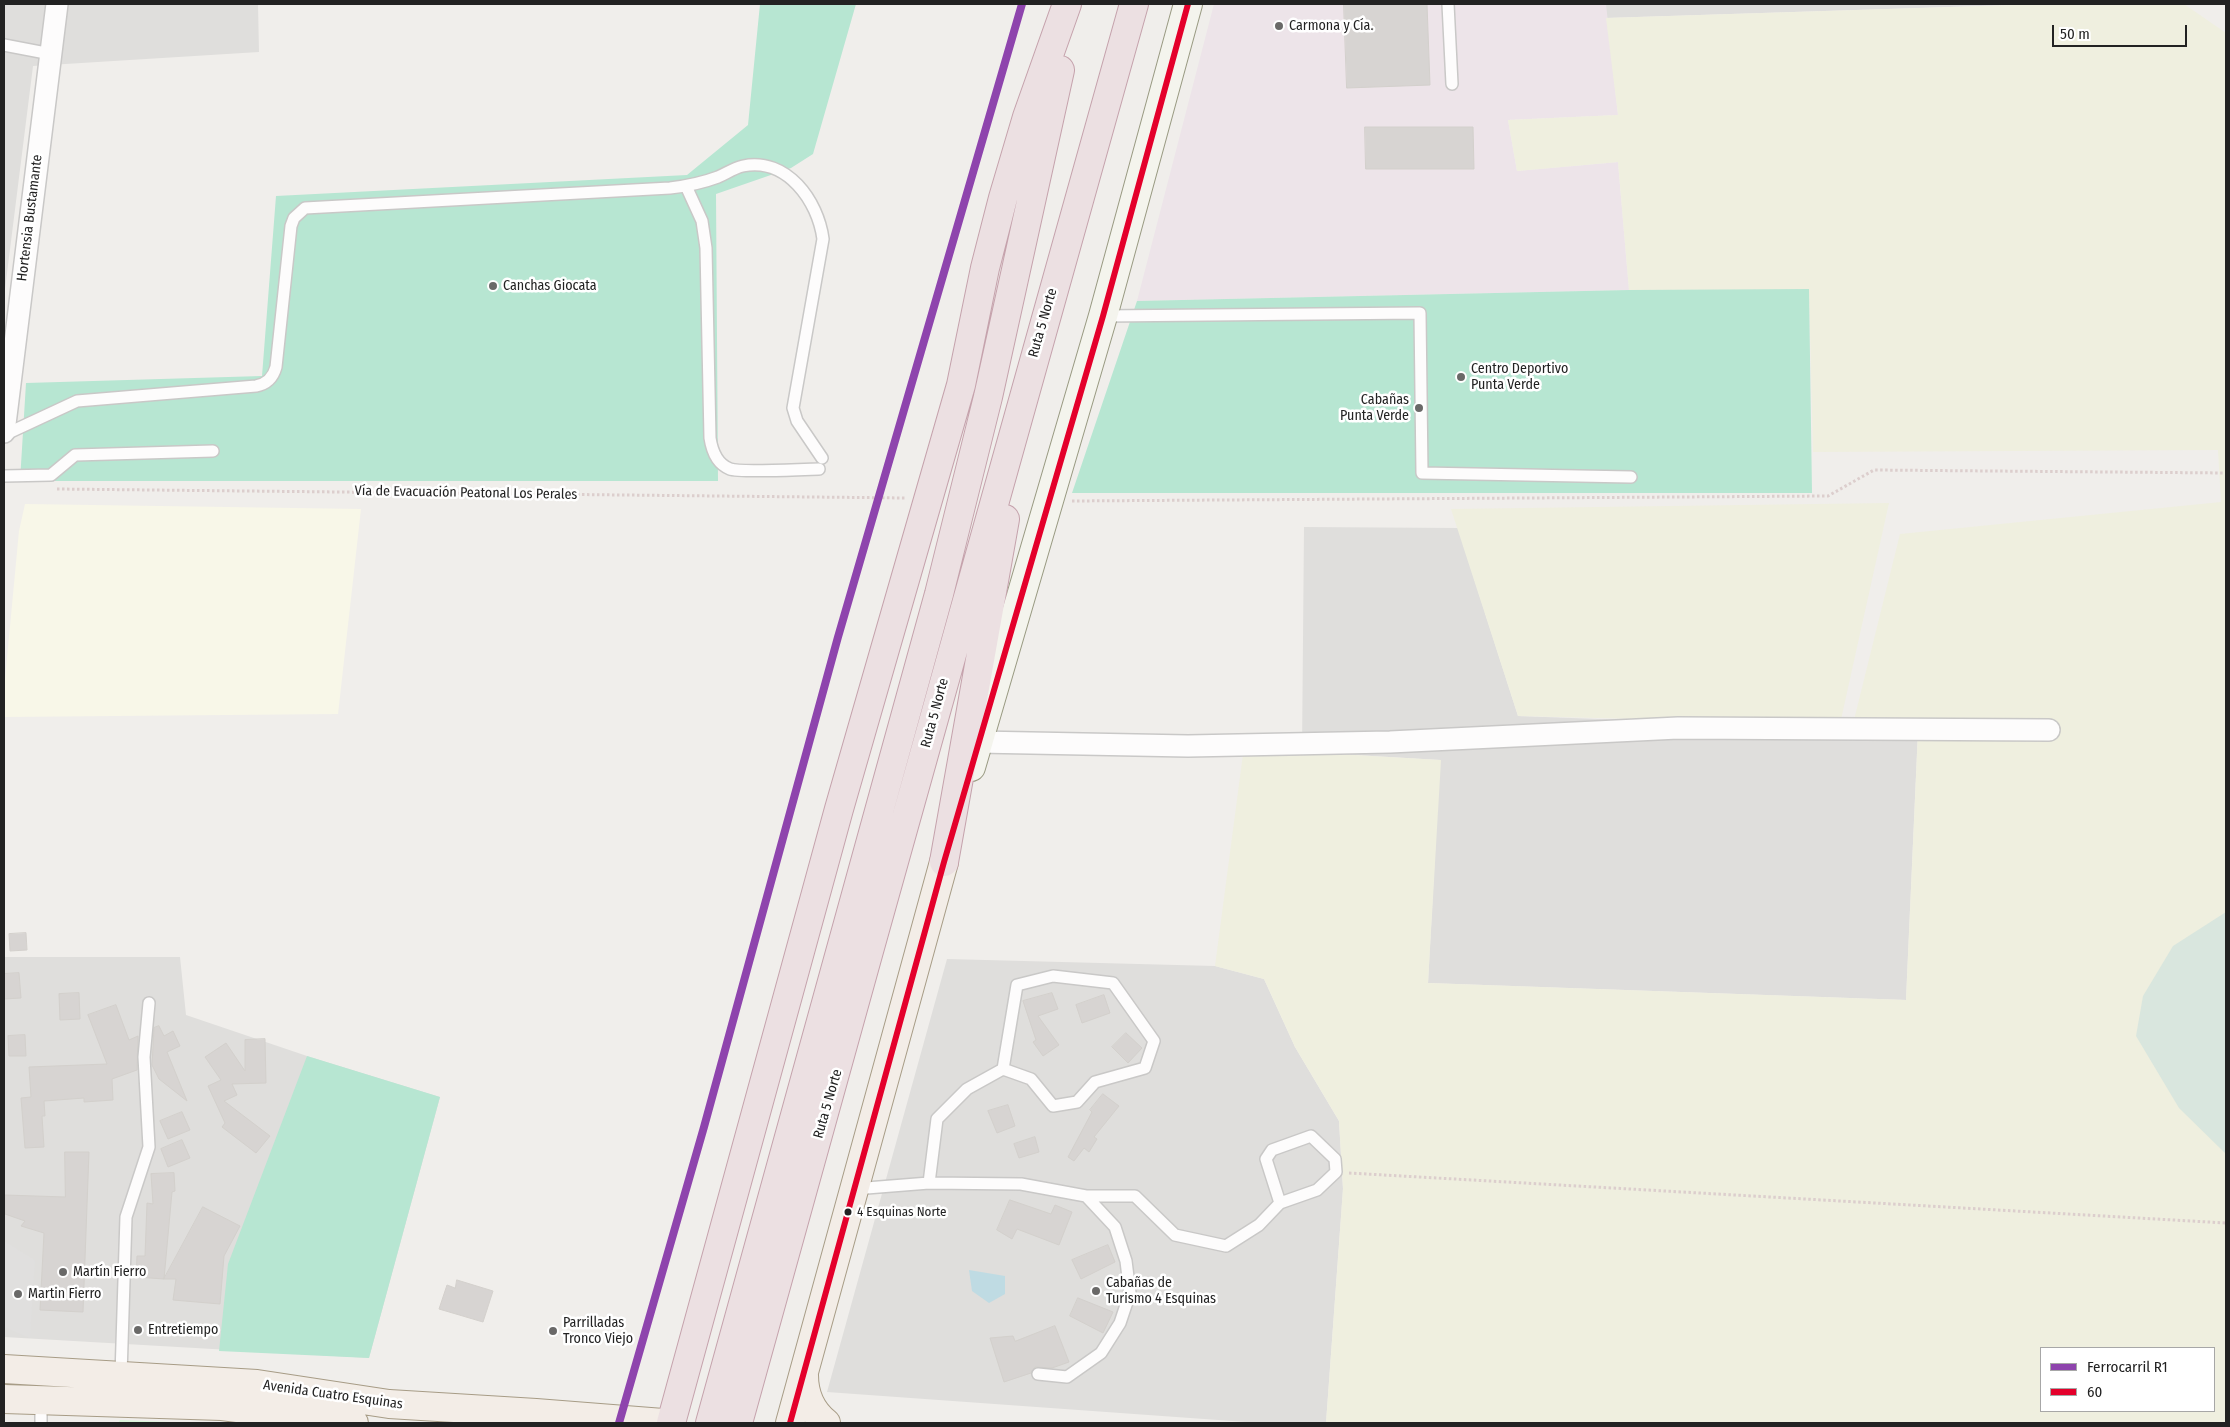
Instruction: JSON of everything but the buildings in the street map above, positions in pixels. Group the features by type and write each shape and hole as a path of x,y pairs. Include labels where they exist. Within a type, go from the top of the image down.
{"highway":[{"path":"671,1423 837,818 961,385 985,268 1003,198 1027,117 1067,4"},
{"name":"Ruta 5 Norte","path":"710,1423 941,585 988,397 1056,86 1077,4"},
{"name":"Ruta 5 Norte","path":"738,1423 855,1007 1034,351 1134,4"},
{"path":"944,862 1034,351"}],"main road":[{"path":"790,1423 944,862"},
{"name":"Avenida Cuatro Esquinas","path":"4,1369 271,1385 389,1404 663,1423"},
{"path":"804,1375 804,1387 813,1409 826,1423"},
{"name":"Avenida Cuatro Esquinas","path":"4,1399 41,1412 222,1406 354,1423"},
{"path":"566,1423 608,1422 615,1420"}],"street":[{"name":"Hortensia Bustamante","path":"4,434 7,386 57,4"},
{"path":"944,862 1103,316 1188,4"},
{"path":"978,742 1188,746 1399,741 1678,728 2049,730"},
{"path":"4,1354 36,1371"}],"lane":[{"path":"1448,4 1452,84"},
{"path":"4,45 51,54"},
{"path":"4,434 77,401 256,386 268,382 276,367 291,226 294,218 305,208 686,186 704,182 740,166 761,165 780,171 805,192 822,226 823,240 793,408 797,421 820,463 732,470 719,462 714,455 710,438 706,248 702,221 686,186"},
{"path":"1103,316 1420,313 1422,473 1631,477"},
{"path":"4,476 51,475 75,455 213,451"},
{"path":"928,1182 937,1119 967,1089 1003,1069 1032,1079 1053,1106 1077,1102 1095,1082 1145,1068 1154,1041 1113,984 1053,976 1017,985 1003,1069"},
{"path":"121,1375 126,1217 149,1147 144,1057 149,1003"},
{"path":"854,1190 928,1182 1021,1184 1086,1196 1135,1196 1175,1235 1226,1246 1259,1225 1280,1203 1316,1190 1336,1172 1336,1159 1311,1136 1272,1150 1266,1159 1280,1203"},
{"path":"1038,1374 1067,1377 1101,1353 1120,1324 1130,1293 1126,1261 1114,1227 1086,1196"}],"path":[{"name":"Vía de Evacuación Peatonal Los Perales","path":"53,489 929,498"},
{"path":"1336,1172 2226,1223"}],"shaded area":[{"path":"4,4 258,4 259,52 33,66 4,297"},
{"path":"1214,4 1606,4 1618,115 1508,120 1517,171 1618,162 1629,290 1137,301"},
{"path":"1606,4 2044,4 1606,18"},
{"path":"25,504 361,509 338,714 4,717 4,690 19,531"},
{"path":"1304,527 1458,528 1518,716 1918,731 1906,1000 1428,983 1440,760 1302,752"},
{"path":"2226,912 2226,1154 2179,1108 2136,1036 2143,996 2173,946"},
{"path":"4,957 180,957 186,1015 307,1056 440,1097 369,1358 4,1337"},
{"name":"Cabañas de Turismo 4 Esquinas","path":"947,959 1215,966 1264,979 1295,1047 1339,1121 1343,1189 1326,1423 1260,1423 827,1392"},
{"name":"Martin Fierro","path":"4,1241 35,1260 30,1338 4,1327"}],"green space":[{"name":"Canchas Giocata","path":"760,4 856,4 813,154 791,168 716,194 718,481 20,481 26,383 262,376 276,196 687,175 748,125"},
{"path":"2044,4 2184,4 2226,33 2226,1423 1326,1423 1343,1189 1339,1121 1295,1047 1264,979 1215,966 1243,754 1302,752 1441,760 1428,983 1906,1000 1918,731 1852,728 1900,534 2221,502 2218,450 1813,452 1809,290 1629,290 1618,162 1517,171 1508,120 1618,115 1606,18"},
{"name":"Centro Deportivo Punta Verde","path":"1809,289 1812,493 1072,493 1137,301 1629,290"},
{"path":"1889,503 1840,724 1518,716 1451,509"},
{"path":"307,1056 440,1097 369,1358 219,1351 228,1264"},
{"path":"120,1420 196,1423 118,1423"}],"water":[{"path":"969,1270 1005,1276 1005,1294 989,1303 972,1291"}],"rail line":[{"name":"R1","path":"619,1423 704,1127 838,637 1022,4"}],"transit line":[{"name":"60","path":"790,1423 944,862 1103,316 1188,4"}],"place":[{"name":"Carmona y Cía.","path":"1279,26"},
{"name":"Canchas Giocata","path":"493,286"},
{"name":"Centro Deportivo Punta Verde","path":"1461,377"},
{"name":"Cabañas Punta Verde","path":"1419,408"},
{"name":"4 Esquinas Norte","path":"848,1212"},
{"name":"Martín Fierro","path":"63,1272"},
{"name":"Cabañas de Turismo 4 Esquinas","path":"1096,1291"},
{"name":"Martin Fierro","path":"18,1294"},
{"name":"Entretiempo","path":"138,1330"},
{"name":"Parrilladas Tronco Viejo","path":"553,1331"}]}
